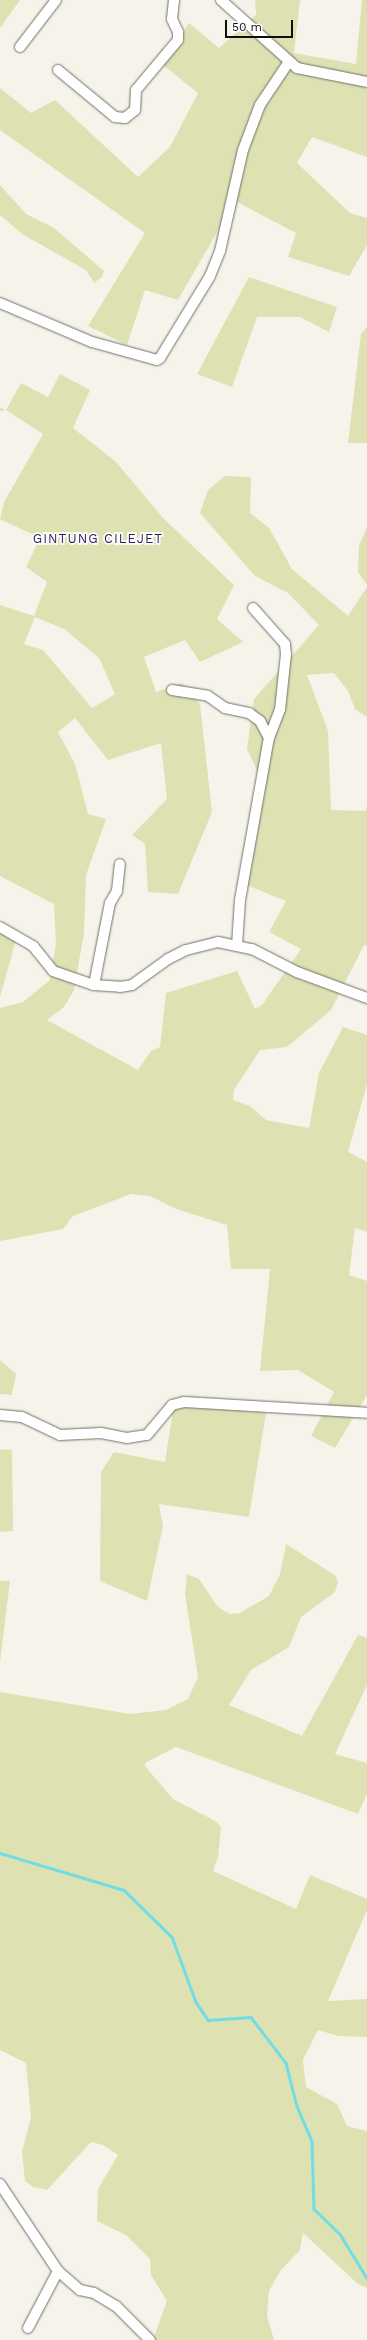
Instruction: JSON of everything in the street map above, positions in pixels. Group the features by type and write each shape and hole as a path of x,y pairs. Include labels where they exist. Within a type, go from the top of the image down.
{"street":[{"path":"20,47 56,0"},
{"path":"58,70 115,117 125,118 136,110 136,90 178,40 178,32 172,19 174,0"},
{"path":"221,0 278,49 288,63 297,68 367,82"},
{"path":"0,303 92,342 157,360 160,358 210,276 220,250 243,150 260,105 288,63"},
{"path":"237,945 240,900 269,738 280,710 285,644 253,608"},
{"path":"172,690 208,696 225,708 249,713 260,721 269,738"},
{"path":"94,984 110,903 118,891 120,864"},
{"path":"0,927 33,946 53,971 94,984 120,988 132,985 168,959 186,950 218,942 237,945 367,998"},
{"path":"0,1415 22,1417 60,1436 101,1432 127,1438 147,1435 172,1405 184,1402 367,1413"},
{"path":"0,2184 58,2271 80,2290 94,2293 116,2306 150,2340"},
{"path":"28,2328 58,2271"}],"green space":[{"path":"0,0 20,0 0,28"},
{"path":"255,0 300,0 294,53 356,64 362,0 367,0 367,157 312,137 297,163 350,213 367,218 367,245 349,276 288,257 296,233 235,201 178,300 145,290 127,345 88,326 145,233 0,130 0,88 31,113 55,100 138,177 170,147 198,93 163,65 189,23 219,48 256,15"},
{"path":"0,185 26,214 54,228 104,271 102,277 94,283 86,270 22,234 0,215"},
{"path":"249,277 337,307 329,332 300,317 257,317 232,387 197,374"},
{"path":"367,327 367,443 348,443 361,334"},
{"path":"60,374 90,390 73,428 115,461 164,519 234,585 217,619 243,642 200,662 185,640 144,657 156,692 182,683 200,704 212,812 178,894 148,892 145,844 132,835 167,799 161,743 108,760 75,718 58,732 75,764 88,814 106,819 86,875 84,933 74,990 64,1007 47,1020 138,1070 151,1051 160,1047 166,993 237,971 255,1009 262,1005 301,949 269,932 286,901 244,884 259,824 261,779 247,749 254,699 319,625 288,593 255,576 200,513 208,490 225,476 251,477 250,513 269,528 292,569 348,616 367,587 367,717 355,709 348,691 334,673 307,675 328,731 331,810 366,811 367,805 367,946 364,945 331,1010 287,1047 260,1050 234,1090 233,1100 250,1106 266,1120 309,1128 319,1073 343,1027 367,1035 367,1084 348,1152 367,1162 367,1232 355,1228 349,1275 367,1281 367,1395 335,1448 311,1436 334,1392 298,1370 260,1371 270,1269 231,1269 227,1225 176,1209 150,1196 131,1194 73,1216 63,1229 0,1241 0,1008 23,1002 50,980 56,944 54,904 0,876 0,605 34,616 47,582 26,567 40,538 0,519 4,502 43,434 6,410 21,383 48,397","holes":["35,617 64,629 99,658 115,694 92,708 43,650 24,644"]},
{"path":"367,527 367,585 358,572 359,546"},
{"path":"0,932 16,940 0,997"},
{"path":"0,1360 16,1374 12,1395 0,1394"},
{"path":"182,1403 266,1413 249,1517 159,1504 163,1526 147,1601 100,1581 101,1472 114,1452 165,1462 173,1410"},
{"path":"0,1449 12,1450 13,1531 0,1532"},
{"path":"286,1544 336,1576 338,1583 335,1592 301,1617 289,1647 251,1670 229,1705 302,1736 358,1635 367,1638 367,1685 335,1754 367,1763 367,1794 358,1814 176,1747 145,1763 145,1766 173,1799 217,1822 221,1828 218,1857 213,1871 296,1909 310,1875 367,1899 367,1910 328,2001 367,1999 367,2037 338,2036 318,2030 303,2060 306,2087 337,2104 347,2126 367,2131 367,2288 358,2284 303,2233 300,2250 281,2270 269,2291 267,2316 274,2340 153,2340 167,2301 151,2275 150,2259 126,2235 97,2221 98,2189 118,2155 103,2145 91,2142 47,2190 33,2187 25,2181 22,2152 31,2117 26,2063 0,2050 0,1692 130,1714 166,1710 188,1699 198,1677 185,1594 187,1574 199,1579 218,1607 230,1614 240,1613 269,1596 280,1574"},
{"path":"0,1581 10,1581 0,1662"}],"waterway":[{"path":"0,1853 124,1890 172,1937 196,2002 208,2020 251,2017 286,2063 297,2106 312,2142 314,2209 340,2234 367,2278"}],"district":[{"name":"GINTUNG CILEJET","path":"98,539"}]}
